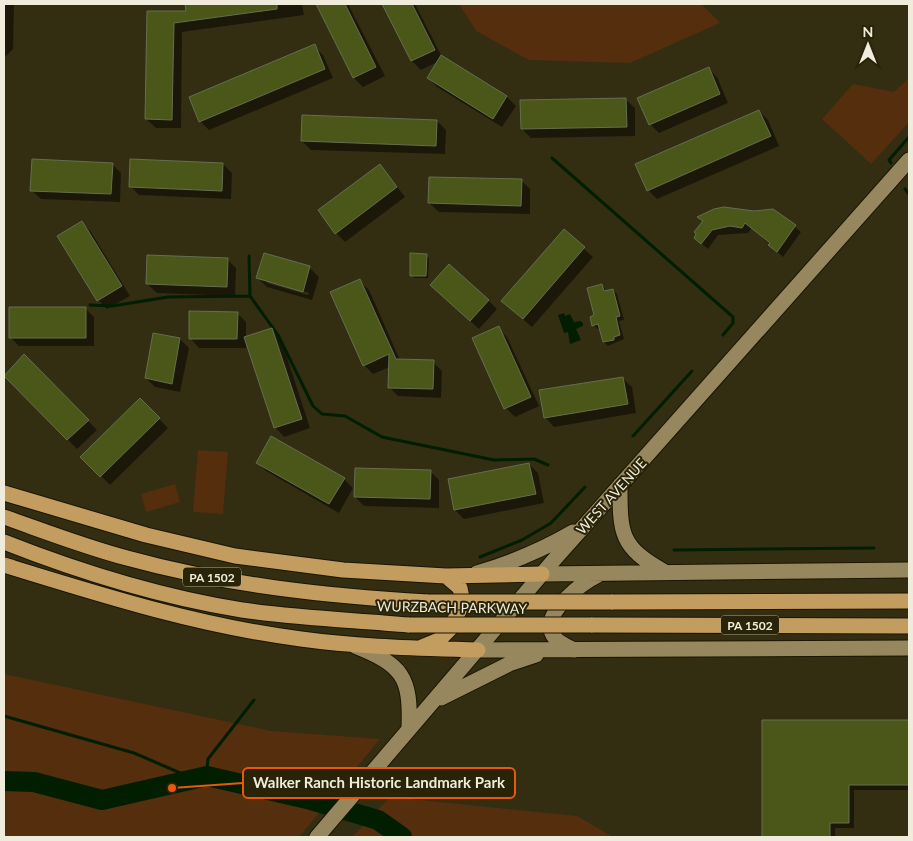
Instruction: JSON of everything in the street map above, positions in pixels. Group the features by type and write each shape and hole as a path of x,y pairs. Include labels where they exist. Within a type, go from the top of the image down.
{"highway":[{"path":"4,493 146,535 235,556 343,570 446,576 542,574"},
{"name":"WURZBACH PARKWAY","path":"4,518 126,558 279,590 324,595 428,602 909,601"},
{"name":"WURZBACH PARKWAY","path":"4,542 62,565 168,594 241,609 409,624 909,626"},
{"path":"4,565 115,599 213,623 300,639 351,645 478,650"},
{"path":"418,648 442,636 450,629 463,603 460,588 446,576"},
{"path":"870,600 909,594"}],"main road":[{"name":"WEST AVENUE","path":"318,837 409,728 583,527 909,160"},
{"path":"620,486 620,517 629,547 643,560 667,572"},
{"path":"467,576 506,564 545,548 583,527"},
{"path":"542,574 599,575 667,572 909,570"},
{"path":"574,650 555,638 550,630 551,618 575,589 599,575"},
{"path":"351,645 382,657 399,672 407,686 410,701 409,728"},
{"path":"478,650 909,648"},
{"path":"431,703 509,664 549,650"}],"shaded area":[{"path":"459,4 701,4 720,23 630,63 529,60 476,31"},
{"path":"909,78 909,122 871,164 822,119 853,84 894,92"},
{"path":"564,313 565,316 570,314 574,322 580,321 583,323 583,326 576,329 581,340 570,344 568,332 564,333 558,315"},
{"path":"198,450 228,452 223,514 193,512"},
{"path":"175,484 180,502 146,512 141,494"},
{"path":"4,674 271,731 380,739 299,837 4,837"},
{"path":"390,797 577,816 613,837 352,837"}],"building":[{"path":"185,4 277,4 277,9 174,23 172,120 145,119 147,11 186,11"},
{"path":"316,4 345,4 376,67 353,78"},
{"path":"382,4 412,4 435,50 411,61"},
{"path":"315,44 325,69 199,122 189,97"},
{"path":"441,55 507,96 493,119 427,78"},
{"path":"709,67 720,94 649,125 637,98"},
{"path":"626,98 627,127 521,129 520,100"},
{"path":"759,110 771,136 647,191 635,164"},
{"path":"302,115 437,120 436,146 301,141"},
{"path":"32,159 113,163 111,194 30,191"},
{"path":"130,159 223,163 222,191 129,187"},
{"path":"380,164 397,187 335,234 318,210"},
{"path":"429,177 522,179 521,206 428,203"},
{"path":"724,207 754,211 773,209 796,225 777,252 768,245 770,243 745,223 742,228 730,226 712,230 701,244 694,238 696,234 694,232 703,221 697,217 714,209"},
{"path":"82,221 122,286 97,301 57,236"},
{"path":"564,229 585,247 523,319 501,301"},
{"path":"264,253 310,266 303,292 256,278"},
{"path":"410,253 427,254 426,276 410,276"},
{"path":"147,255 228,258 227,287 146,284"},
{"path":"449,264 489,300 470,321 430,285"},
{"path":"360,279 396,359 434,360 433,389 388,388 389,354 363,366 330,292"},
{"path":"602,284 604,291 613,289 620,316 616,317 620,335 614,337 614,340 603,342 598,324 592,326 590,317 594,315 587,288"},
{"path":"9,307 86,307 86,338 9,338"},
{"path":"189,311 238,312 237,339 189,339"},
{"path":"499,326 531,397 504,409 472,338"},
{"path":"272,328 302,419 274,428 244,337"},
{"path":"153,333 180,338 172,384 145,378"},
{"path":"24,354 89,420 67,440 4,376"},
{"path":"623,377 628,404 544,418 539,390"},
{"path":"140,398 160,418 100,477 80,457"},
{"path":"271,436 345,478 329,504 256,463"},
{"path":"529,463 536,494 454,510 448,479"},
{"path":"355,468 431,470 430,499 354,497"},
{"path":"762,720 909,720 909,785 849,785 849,823 830,823 830,837 762,837"}],"waterway":[{"path":"891,163 889,160 909,137"},
{"path":"552,158 733,317 733,323 723,335"},
{"path":"905,189 909,194"},
{"path":"249,256 250,296"},
{"path":"90,305 112,306 168,297 250,296 278,335 313,406 322,414 345,416 382,437 494,460 534,459 548,465"},
{"path":"633,436 692,371"},
{"path":"480,557 522,540 551,523 585,487"},
{"path":"674,550 874,548"},
{"path":"206,777 208,759 254,700"},
{"path":"4,716 134,753 192,778"},
{"path":"4,781 34,782 102,800 207,776 307,799 378,820 402,837"}],"place":[{"name":"Walker Ranch Historic Landmark Park","path":"172,788"}]}
